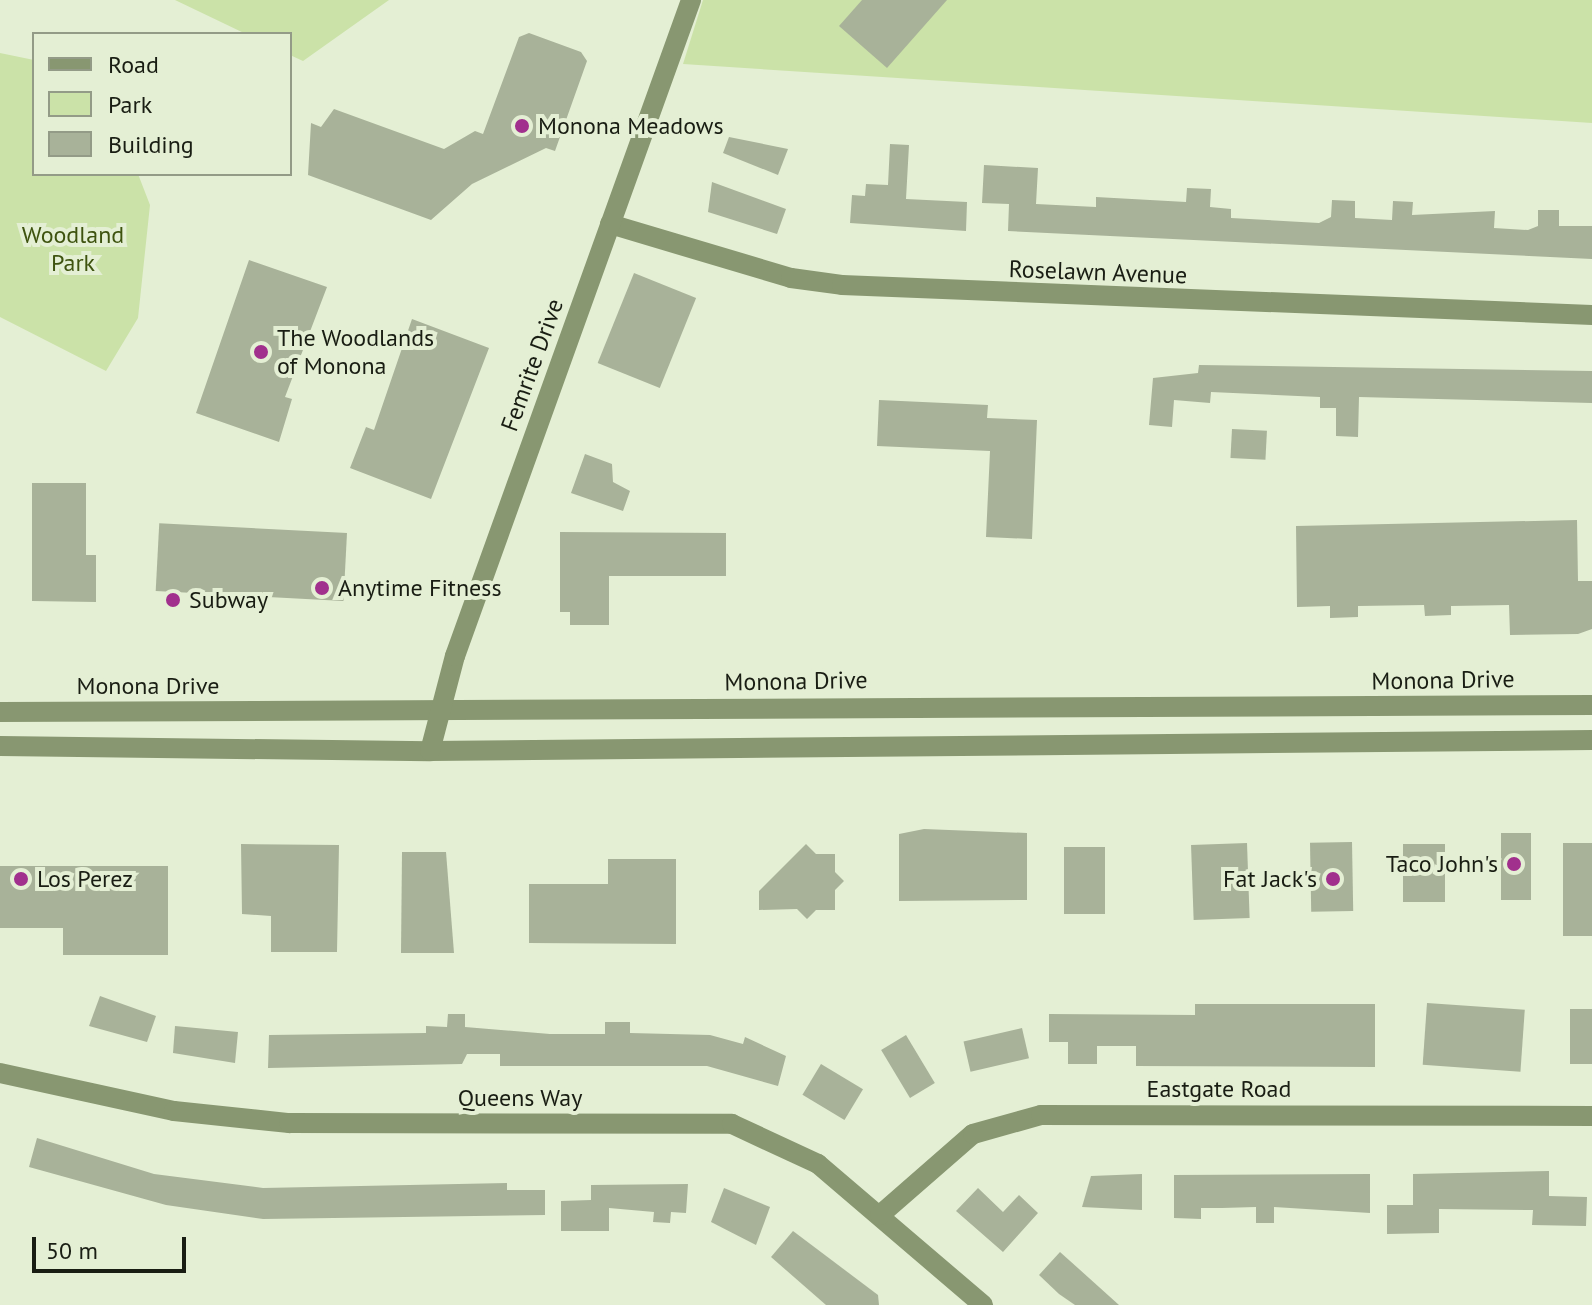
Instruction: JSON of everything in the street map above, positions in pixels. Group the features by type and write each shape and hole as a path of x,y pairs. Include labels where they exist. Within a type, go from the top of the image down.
{"street":[{"name":"Femrite Drive","path":"430,751 438,711 691,0"},
{"name":"Roselawn Avenue","path":"610,224 791,278 842,285 1592,315"},
{"name":"Monona Drive","path":"0,712 1592,705"},
{"path":"0,746 430,751 1592,740"},
{"name":"Queens Way","path":"0,1073 174,1111 289,1123 732,1124 801,1153 880,1215 983,1305"},
{"name":"Eastgate Road","path":"880,1215 973,1134 1041,1115 1592,1116"}],"green space":[{"path":"175,0 389,0 303,61 292,56 292,32 242,32"},
{"path":"703,0 1592,0 1592,123 683,64"},
{"name":"Woodland Park","path":"0,53 32,60 32,176 139,176 150,205 138,318 106,371 0,317"}],"building":[{"path":"862,0 947,0 887,68 839,26"},
{"name":"Monona Meadows","path":"529,33 581,52 587,61 555,151 546,148 472,184 431,220 308,175 311,123 321,127 334,109 444,149 475,131 483,134 519,37"},
{"path":"729,137 788,149 778,175 723,153"},
{"path":"890,144 909,145 906,199 967,202 966,231 850,223 852,195 865,196 866,184 888,185"},
{"path":"984,165 1038,168 1036,204 1096,207 1096,197 1186,202 1187,188 1211,189 1210,207 1231,209 1231,218 1319,223 1331,217 1332,200 1355,201 1355,218 1392,220 1393,201 1413,202 1412,215 1495,211 1494,228 1528,230 1538,226 1538,210 1559,210 1559,226 1592,226 1592,259 1008,231 1009,204 982,203"},
{"path":"712,182 786,209 777,234 708,212"},
{"name":"The Woodlands of Monona","path":"249,260 327,287 285,397 292,399 279,442 196,413"},
{"path":"634,273 696,298 660,388 598,363"},
{"name":"The Woodlands of Monona","path":"412,319 489,348 431,499 350,468 366,427 374,430"},
{"path":"1199,365 1592,371 1592,403 1359,397 1358,437 1336,436 1336,408 1320,408 1320,397 1211,392 1210,403 1174,400 1172,427 1149,425 1153,378 1198,373"},
{"path":"879,400 988,405 987,418 1037,420 1032,539 986,537 990,451 877,446"},
{"path":"1232,429 1267,431 1265,460 1230,458"},
{"path":"585,454 612,464 613,482 630,491 623,511 571,493"},
{"path":"32,483 86,483 86,555 96,555 96,602 32,601"},
{"path":"1577,520 1578,581 1592,581 1592,629 1578,634 1510,635 1509,605 1451,606 1451,615 1425,616 1424,605 1358,606 1358,617 1330,618 1330,606 1297,607 1296,526"},
{"path":"159,523 347,533 343,601 156,591"},
{"path":"560,532 726,533 726,576 609,576 609,625 570,625 570,612 560,612"},
{"path":"924,829 1027,833 1027,900 899,901 899,834"},
{"name":"Taco John's","path":"1501,833 1531,833 1531,900 1501,900"},
{"path":"1352,842 1353,911 1311,912 1310,843"},
{"path":"1247,843 1250,918 1194,920 1191,845"},
{"path":"1563,843 1592,843 1592,936 1563,936"},
{"path":"241,844 339,845 337,952 271,952 271,916 242,914"},
{"path":"806,844 816,854 835,854 835,872 844,881 835,890 835,910 816,910 807,919 797,909 759,910 759,891"},
{"path":"1403,844 1445,844 1445,902 1403,902"},
{"path":"1064,847 1105,847 1105,914 1064,914"},
{"path":"402,852 446,852 454,953 401,953"},
{"path":"608,859 676,859 676,944 529,943 529,884 608,884"},
{"path":"0,866 168,866 168,955 63,955 63,928 0,928"},
{"path":"100,996 156,1016 147,1042 89,1026"},
{"path":"1427,1003 1525,1010 1520,1072 1423,1065"},
{"path":"1195,1004 1375,1004 1375,1067 1136,1066 1136,1046 1097,1046 1097,1064 1068,1064 1068,1042 1049,1042 1049,1014 1195,1015"},
{"path":"1570,1009 1592,1009 1592,1064 1570,1064"},
{"path":"448,1014 465,1014 465,1027 550,1034 605,1034 605,1022 630,1022 630,1033 710,1035 743,1044 745,1037 786,1056 778,1086 707,1066 500,1066 500,1054 467,1054 462,1064 268,1068 269,1035 426,1033 426,1026 447,1027"},
{"path":"175,1026 238,1032 235,1063 173,1053"},
{"path":"1022,1028 1029,1058 971,1072 964,1041"},
{"path":"906,1035 935,1083 910,1098 881,1050"},
{"path":"821,1064 863,1089 844,1120 802,1095"},
{"path":"37,1138 154,1174 263,1188 507,1183 507,1190 545,1190 545,1215 263,1219 166,1205 29,1167"},
{"path":"1549,1171 1549,1196 1587,1197 1586,1226 1532,1225 1533,1210 1439,1209 1439,1233 1387,1234 1387,1205 1413,1205 1413,1174"},
{"path":"1142,1174 1142,1210 1082,1207 1091,1176"},
{"path":"1370,1174 1370,1213 1274,1207 1274,1223 1256,1223 1256,1207 1201,1208 1201,1219 1174,1218 1174,1175"},
{"path":"688,1184 686,1213 671,1212 670,1223 653,1222 654,1212 609,1208 609,1231 561,1231 561,1201 591,1200 591,1185"},
{"path":"724,1188 770,1207 756,1245 711,1222"},
{"path":"978,1188 1003,1212 1019,1195 1038,1213 1003,1252 956,1211"},
{"path":"793,1231 878,1295 879,1305 826,1305 771,1257"},
{"path":"1060,1252 1119,1305 1075,1305 1059,1294 1039,1275"}],"place":[{"name":"Monona Meadows","path":"522,126"},
{"name":"The Woodlands of Monona","path":"261,352"},
{"name":"Anytime Fitness","path":"322,588"},
{"name":"Subway","path":"173,600"},
{"name":"Taco John's","path":"1514,864"},
{"name":"Los Perez","path":"21,879"},
{"name":"Fat Jack's","path":"1333,879"}]}
